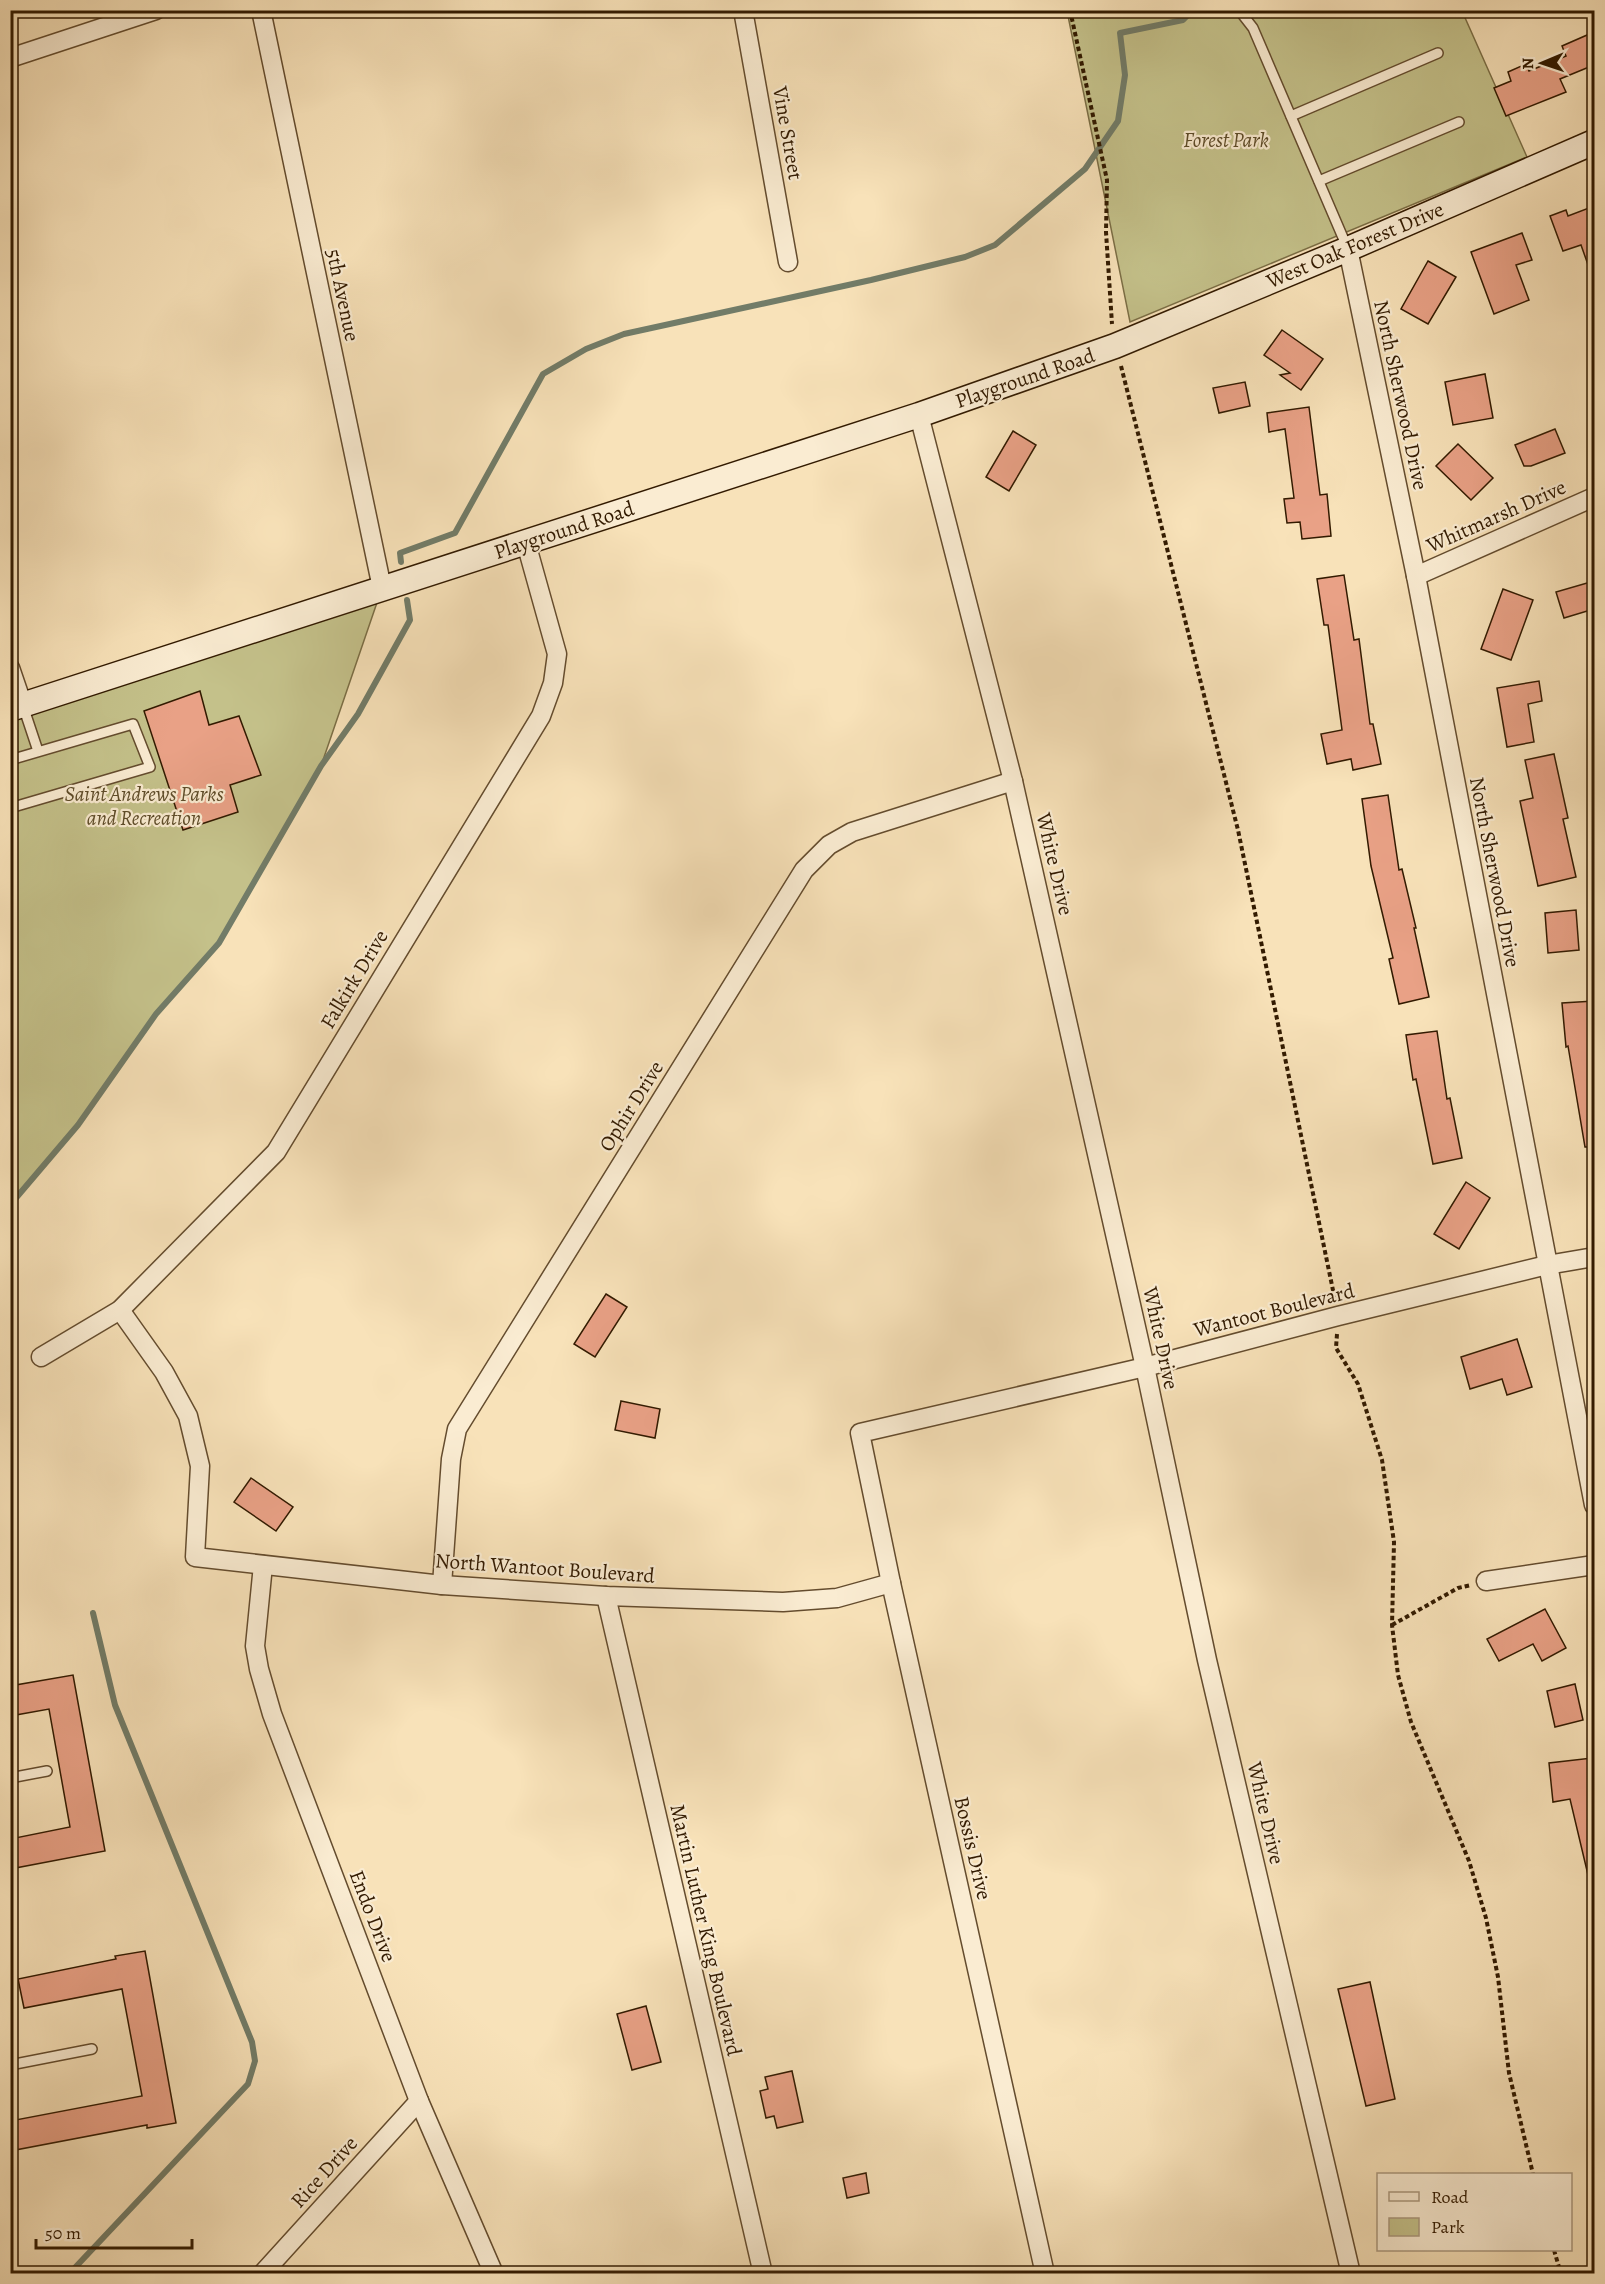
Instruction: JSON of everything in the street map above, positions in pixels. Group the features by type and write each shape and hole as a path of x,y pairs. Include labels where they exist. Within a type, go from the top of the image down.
{"main road":[{"name":"West Oak Forest Drive","path":"1115,346 1348,249 1594,142"},
{"name":"Playground Road","path":"17,707 919,415 1115,346"}],"street":[{"path":"10,58 156,10"},
{"name":"5th Avenue","path":"261,10 382,588"},
{"name":"Vine Street","path":"744,10 788,262"},
{"name":"North Sherwood Drive","path":"1348,249 1416,576 1594,1505"},
{"name":"White Drive","path":"919,415 1013,781 1145,1367 1207,1660 1351,2274"},
{"name":"Whitmarsh Drive","path":"1416,576 1594,497"},
{"name":"Falkirk Drive","path":"41,1357 120,1310 276,1152 541,716 552,684 557,654 526,543"},
{"path":"10,668 17,707"},
{"name":"Ophir Drive","path":"442,1585 451,1459 457,1429 804,870 829,844 852,832 1013,781"},
{"name":"Wantoot Boulevard","path":"860,1432 1145,1367 1338,1316 1547,1265 1594,1257"},
{"name":"North Wantoot Boulevard","path":"120,1310 164,1372 188,1416 200,1466 195,1557 442,1585 606,1596 783,1602 837,1598 891,1583"},
{"name":"Bossis Drive","path":"860,1432 891,1583 1045,2274"},
{"name":"Endo Drive","path":"263,1565 255,1646 272,1714 419,2101 494,2274"},
{"path":"1486,1581 1594,1565"},
{"name":"Martin Luther King Boulevard","path":"606,1596 763,2274"},
{"name":"Rice Drive","path":"262,2274 419,2101"}],"lane":[{"path":"1239,10 1253,28 1348,249"},
{"path":"1291,116 1438,53"},
{"path":"1319,181 1460,122"},
{"path":"17,707 38,752"},
{"path":"10,760 133,724 150,767 10,808"},
{"path":"10,1778 47,1771"},
{"path":"10,2065 92,2049"}],"path":[{"path":"1070,10 1107,180 1106,232 1113,339 1238,830 1338,1316 1336,1348 1358,1384 1382,1460 1394,1542 1392,1625 1398,1675 1411,1722 1469,1861 1486,1918 1498,1977 1509,2073 1533,2173"},
{"path":"1392,1625 1458,1588 1486,1581"},
{"path":"1554,2251 1561,2274"}],"green space":[{"name":"Forest Park","path":"1067,11 1462,11 1527,157 1130,322"},
{"name":"Saint Andrews Parks and Recreation","path":"382,588 321,766 219,943 156,1014 78,1125 11,1205 11,709"}],"building":[{"path":"1594,32 1594,65 1560,79 1566,92 1506,116 1494,88 1511,81 1508,72 1526,64 1529,71 1566,56 1562,46"},
{"path":"1594,206 1594,275 1592,276 1581,245 1563,251 1550,216 1566,210 1568,216"},
{"path":"1522,233 1532,260 1516,265 1529,300 1494,314 1471,252"},
{"path":"1428,261 1456,277 1428,324 1401,309"},
{"path":"1282,330 1323,359 1301,390 1280,375 1290,373 1264,355"},
{"path":"1485,374 1493,418 1453,425 1445,382"},
{"path":"1245,382 1250,406 1219,413 1213,388"},
{"path":"1309,407 1320,495 1327,494 1331,536 1302,539 1300,522 1287,523 1284,499 1294,498 1285,429 1269,432 1267,413"},
{"path":"1555,429 1565,453 1531,466 1524,466 1515,445"},
{"path":"1013,431 1036,445 1009,491 986,477"},
{"path":"1458,444 1493,478 1471,500 1436,466"},
{"path":"1344,575 1354,640 1359,639 1370,724 1373,724 1381,764 1353,770 1351,759 1327,764 1321,734 1342,730 1328,625 1324,625 1317,579"},
{"path":"1594,581 1594,609 1564,618 1556,592"},
{"path":"1503,589 1533,600 1511,660 1481,649"},
{"path":"1539,681 1542,701 1528,704 1534,742 1507,747 1497,688"},
{"path":"200,691 209,725 239,716 261,775 230,785 238,812 183,830 144,711"},
{"path":"1554,754 1568,818 1563,819 1576,877 1538,886 1520,801 1533,798 1525,760"},
{"path":"1388,795 1399,870 1402,869 1416,928 1414,928 1429,997 1399,1004 1389,959 1393,958 1371,866 1362,799"},
{"path":"1576,910 1579,950 1548,953 1545,913"},
{"path":"1594,1001 1594,1147 1585,1147 1568,1046 1566,1047 1562,1003"},
{"path":"1437,1031 1447,1099 1450,1098 1462,1158 1433,1164 1416,1079 1413,1080 1406,1035"},
{"path":"1466,1182 1490,1198 1459,1249 1434,1234"},
{"path":"606,1294 627,1307 595,1357 574,1344"},
{"path":"1517,1339 1532,1387 1507,1395 1502,1379 1470,1389 1461,1357"},
{"path":"621,1401 660,1409 655,1438 615,1430"},
{"path":"251,1478 293,1507 276,1531 234,1502"},
{"path":"1545,1609 1566,1648 1542,1661 1533,1644 1499,1661 1487,1639"},
{"path":"73,1675 105,1851 10,1869 10,1839 70,1827 49,1709 10,1716 10,1686"},
{"path":"1575,1684 1583,1720 1555,1727 1547,1691"},
{"path":"1592,1758 1594,1875 1588,1875 1570,1799 1553,1802 1549,1763"},
{"path":"145,1951 176,2123 147,2128 147,2125 10,2151 10,2121 142,2096 122,1989 24,2008 18,1979"},
{"path":"1370,1982 1395,2099 1366,2106 1338,1989"},
{"path":"646,2006 661,2062 632,2070 617,2014"},
{"path":"792,2071 803,2122 777,2128 774,2116 766,2118 760,2091 768,2089 765,2077"},
{"path":"866,2173 869,2193 847,2198 843,2178"}],"waterway":[{"path":"401,562 400,553 455,533 543,374 586,349 624,334 871,280 965,257 995,245 1085,169 1118,121 1125,75 1120,33 1183,20 1193,10"},
{"path":"10,1205 78,1125 156,1014 219,943 321,766 358,714 410,620 407,600"},
{"path":"69,2274 248,2084 255,2061 252,2042 115,1705 93,1613"}]}
